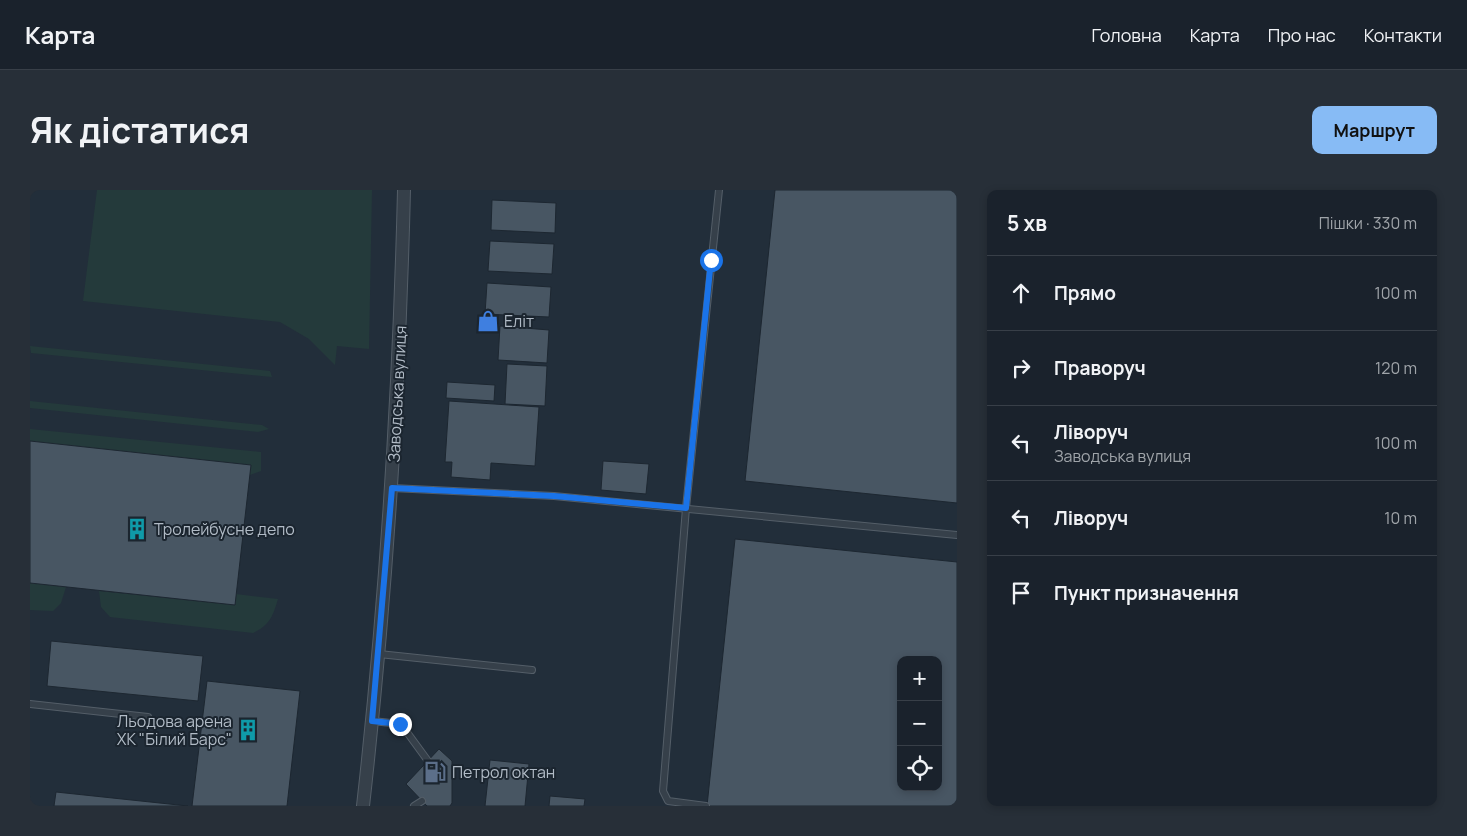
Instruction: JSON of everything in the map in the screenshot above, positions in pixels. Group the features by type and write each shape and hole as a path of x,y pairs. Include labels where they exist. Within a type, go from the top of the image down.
{"street":[{"name":"Заводська вулиця","path":"363,806 379,654 392,488 400,339 404,190"}],"lane":[{"path":"706,806 668,801 663,791 686,508 719,190"},
{"path":"392,488 554,496 957,535"},
{"path":"379,654 532,670"},
{"path":"30,704 148,717"},
{"path":"372,721 400,724 428,761"},
{"path":"414,806 422,801"}],"green space":[{"path":"97,190 372,190 369,349 337,346 335,365 309,339 280,322 83,301"},
{"path":"30,346 270,371 272,377 31,353"},
{"path":"30,401 262,425 269,429 258,432 30,408"},
{"path":"30,429 261,452 261,471 250,475 30,441"},
{"path":"30,583 66,587 61,603 53,611 30,610"},
{"path":"99,591 235,605 236,594 278,599 270,619 263,627 253,633 110,617 101,607"}],"building":[{"path":"775,190 957,190 957,503 745,481"},
{"path":"492,200 556,203 555,233 491,230"},
{"path":"490,241 554,244 552,274 488,271"},
{"path":"487,283 551,287 549,317 485,314"},
{"path":"500,326 549,330 547,363 498,360"},
{"path":"507,364 547,366 545,406 505,404"},
{"path":"447,382 495,385 494,401 446,398"},
{"path":"449,401 539,407 535,466 491,463 490,480 451,477 452,462 445,462"},
{"name":"Тролейбусне депо","path":"30,441 251,465 235,605 30,583"},
{"path":"603,461 649,464 646,494 601,490"},
{"path":"735,539 957,562 957,806 707,806"},
{"path":"51,641 203,656 198,701 47,686"},
{"name":"Льодова арена ХК \"Білий Барс\"","path":"207,681 300,691 287,806 192,806"},
{"name":"Петрол октан","path":"439,749 452,761 452,803 450,806 427,806 406,784"},
{"path":"490,760 529,764 525,806 485,806"},
{"path":"56,792 188,806 54,806"},
{"path":"550,796 585,799 584,806 549,806"}],"place":[{"name":"Еліт","path":"488,321"},
{"name":"Тролейбусне депо","path":"137,529"},
{"name":"Льодова арена ХК \"Білий Барс\"","path":"248,730"},
{"name":"Петрол октан","path":"435,772"}],"route":[{"path":"400,724 372,721 392,488 554,496 686,508 711,260"}]}
